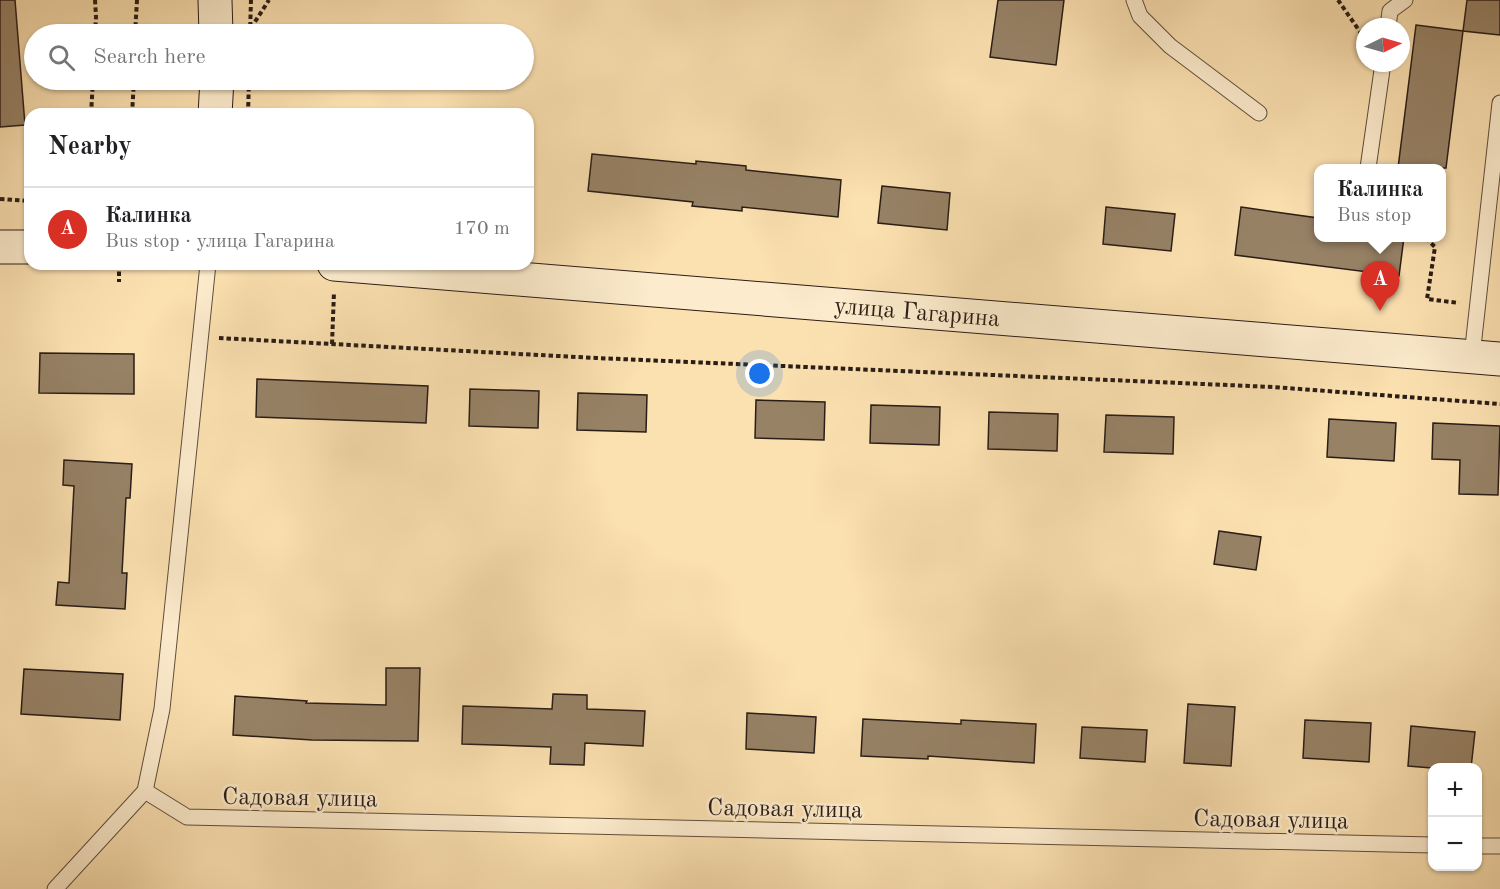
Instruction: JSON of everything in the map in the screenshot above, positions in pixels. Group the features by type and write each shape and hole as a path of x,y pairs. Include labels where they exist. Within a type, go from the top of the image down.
{"main road":[{"path":"215,0 216,24"},
{"path":"215,108 216,90"},
{"path":"0,246 24,247"},
{"name":"улица Гагарина","path":"409,270 1486,357"}],"lane":[{"path":"1134,0 1140,16 1170,46 1259,112"},
{"path":"1389,18 1390,10 1405,0"},
{"path":"1369,164 1382,72"},
{"path":"1486,357 1477,306 1500,103"},
{"path":"55,889 145,791 162,709 207,270"},
{"name":"Садовая улица","path":"145,791 187,817 1428,845"},
{"path":"1482,846 1500,846"}],"path":[{"path":"95,0 96,24"},
{"path":"136,24 137,0"},
{"path":"250,24 251,0"},
{"path":"253,24 269,0"},
{"path":"1338,0 1356,26"},
{"path":"91,108 92,90"},
{"path":"132,108 133,90"},
{"path":"248,108 249,90"},
{"path":"0,199 24,201"},
{"path":"1430,242 1435,247 1427,299 1477,306"},
{"path":"119,270 119,282"},
{"path":"332,344 335,270"},
{"path":"200,337 596,358 1273,387 1500,404"}],"building":[{"path":"0,0 15,0 24,125 0,127"},
{"path":"998,0 1064,0 1056,65 990,57"},
{"path":"1467,0 1500,0 1500,35 1463,31"},
{"path":"1416,25 1463,31 1446,168 1446,164 1399,164"},
{"path":"592,154 696,164 696,161 746,166 746,170 841,180 838,217 742,207 742,211 692,206 693,202 588,191"},
{"path":"882,186 950,193 947,230 878,223"},
{"path":"1106,207 1175,214 1171,251 1103,244"},
{"path":"1241,207 1314,217 1314,242 1403,242 1399,276 1235,255"},
{"path":"40,353 134,354 134,394 39,393"},
{"path":"257,379 428,386 426,423 256,417"},
{"path":"470,389 539,391 538,428 469,426"},
{"path":"578,393 647,395 646,432 577,430"},
{"path":"756,400 825,402 824,440 755,438"},
{"path":"871,405 940,407 939,445 870,443"},
{"path":"989,412 1058,414 1057,451 988,449"},
{"path":"1106,415 1174,417 1173,454 1104,452"},
{"path":"1329,419 1396,423 1394,461 1327,457"},
{"path":"1433,423 1500,426 1498,495 1459,494 1460,460 1432,459"},
{"path":"64,460 132,464 130,498 126,498 122,573 127,573 125,609 56,605 58,582 69,583 74,486 63,485"},
{"path":"1219,531 1261,537 1256,570 1214,564"},
{"path":"386,668 420,668 418,741 312,740 233,735 235,696 307,701 306,703 386,705"},
{"path":"24,669 123,674 120,720 21,714"},
{"path":"553,694 587,695 587,709 645,711 643,746 585,743 584,765 550,764 551,747 462,744 463,706 552,709"},
{"path":"1188,704 1235,707 1231,766 1184,763"},
{"path":"747,713 816,717 814,753 746,749"},
{"path":"863,719 961,724 961,720 1036,724 1034,763 928,756 928,759 861,756"},
{"path":"1305,720 1371,723 1369,762 1303,758"},
{"path":"1411,726 1475,732 1472,763 1428,763 1428,768 1408,766"},
{"path":"1082,727 1147,730 1145,762 1080,758"}],"place":[{"name":"Калинка","path":"1380,311"}]}
